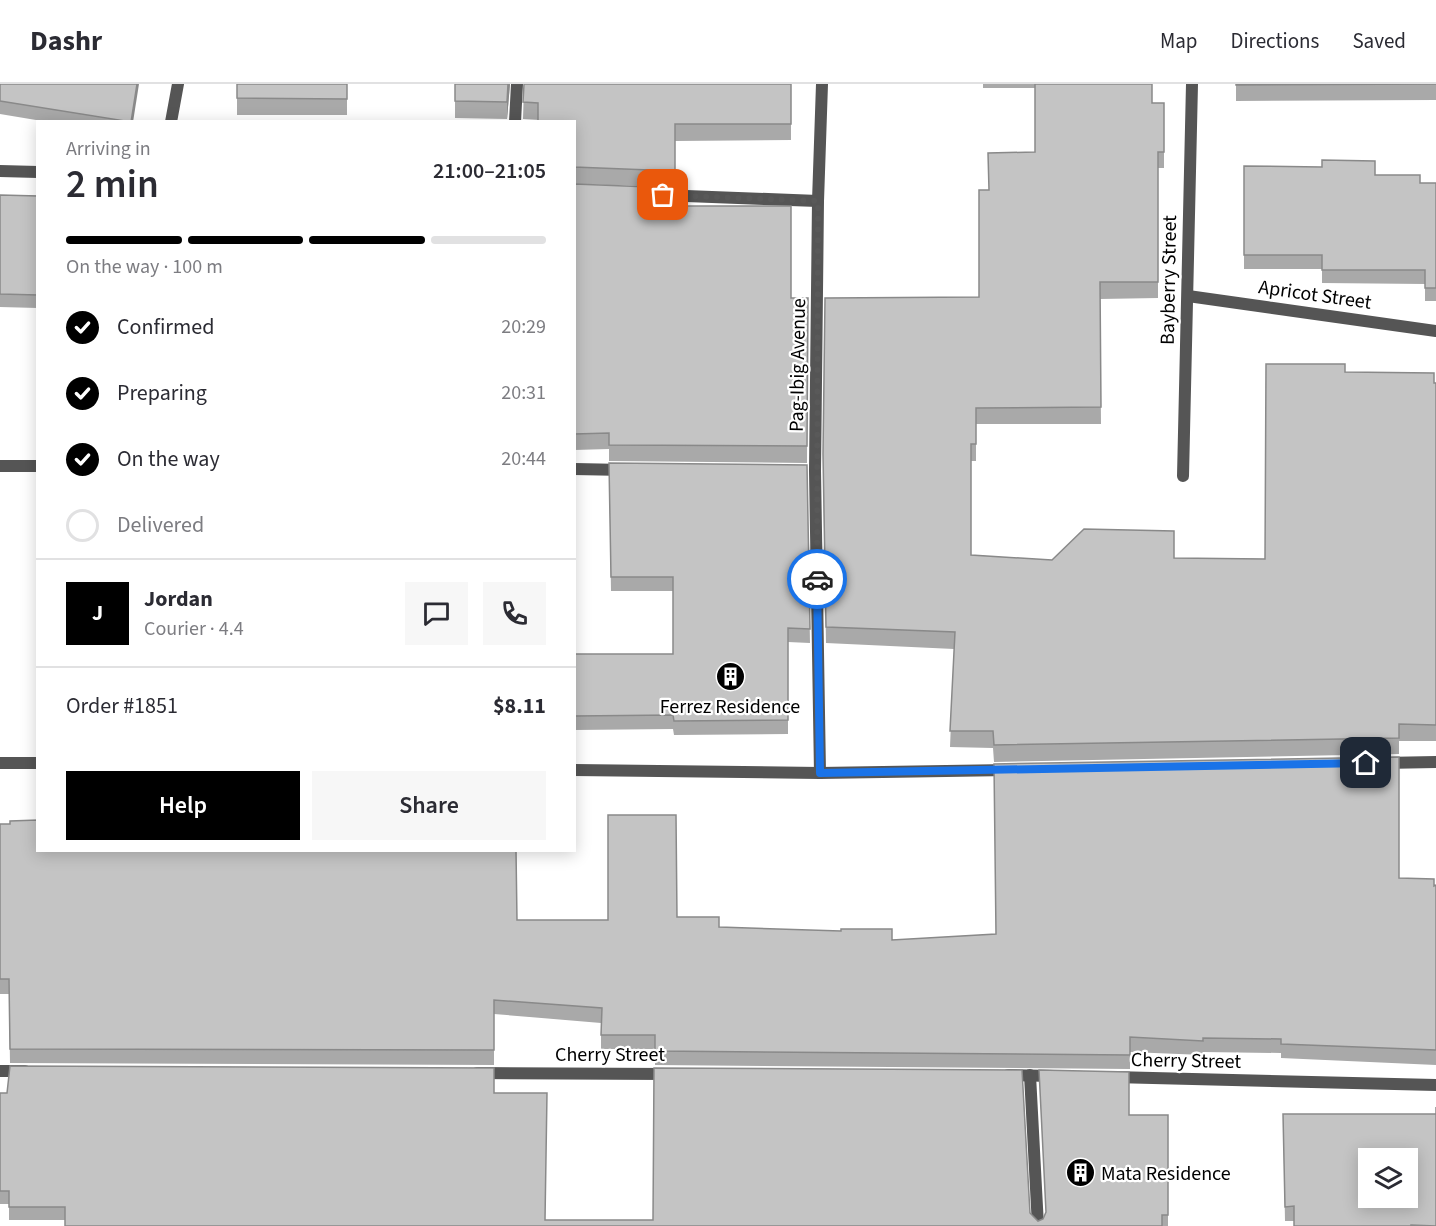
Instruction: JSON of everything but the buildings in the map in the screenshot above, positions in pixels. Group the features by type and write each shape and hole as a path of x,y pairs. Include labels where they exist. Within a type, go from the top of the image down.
{"street":[{"path":"171,120 178,84"},
{"path":"515,120 517,84"},
{"name":"Pag-Ibig Avenue","path":"820,773 809,471 822,84"},
{"name":"Bayberry Street","path":"1183,476 1192,84"},
{"path":"0,171 36,172"},
{"path":"644,195 818,201"},
{"name":"Apricot Street","path":"1188,296 1436,331"},
{"path":"0,466 36,466"},
{"path":"576,469 643,470"},
{"path":"1366,763 1436,762"},
{"path":"0,763 36,763"},
{"path":"576,770 820,773 1022,769"},
{"path":"0,1071 36,1071"},
{"name":"Cherry Street","path":"467,1073 683,1074"},
{"path":"994,1075 1066,1076"},
{"path":"1030,1076 1038,1226"},
{"name":"Cherry Street","path":"1102,1077 1436,1085"}],"way so far":[{"path":"663,195 818,201 815,471 817,579"}],"place":[{"name":"Ferrez Residence","path":"730,676"},
{"name":"Mata Residence","path":"1080,1173"}],"route":[{"path":"817,579 820,773 1366,763"}]}
